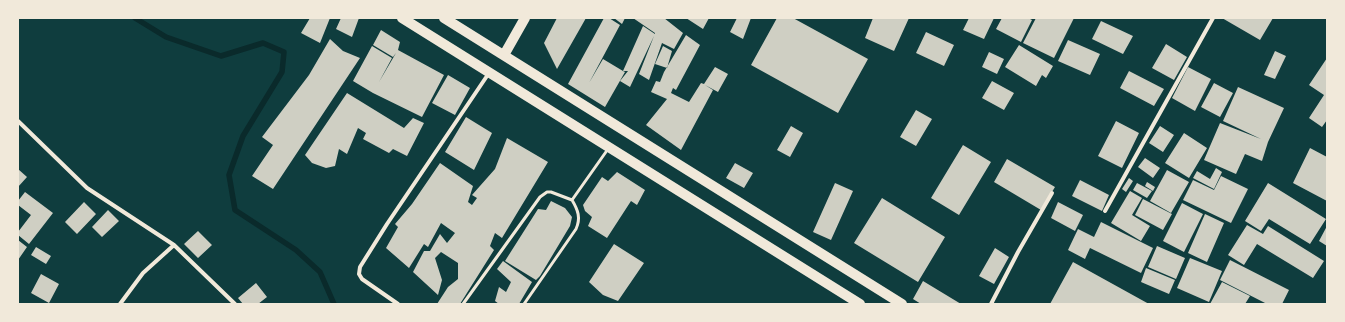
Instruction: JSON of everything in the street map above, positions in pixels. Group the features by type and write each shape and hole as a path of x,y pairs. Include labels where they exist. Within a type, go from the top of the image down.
{"main road":[{"path":"402,18 860,304"},
{"path":"444,18 902,304"},
{"path":"504,56 525,18"}],"street":[{"path":"1105,210 1212,18"},
{"path":"398,304 362,279 359,274 360,267 408,192 489,73"},
{"path":"18,121 87,188 174,245 235,304"},
{"path":"991,304 1018,252 1052,193"},
{"path":"120,304 143,273 174,245"}],"lane":[{"path":"572,200 609,147"},
{"path":"463,304 540,198 547,192 551,192 572,200 579,215 579,222 576,230 524,304"}],"building":[{"path":"310,18 330,18 320,43 301,33"},
{"path":"341,18 359,18 352,37 336,29"},
{"path":"557,18 586,18 557,69 544,43"},
{"path":"604,18 609,18 620,25 589,83 603,59 625,72 605,107 568,84"},
{"path":"614,18 625,18 622,24"},
{"path":"633,18 664,18 683,33 674,49 662,43 649,80 639,74 654,36 630,87 620,81 628,71 623,71 643,26 655,34"},
{"path":"686,18 709,18 703,29"},
{"path":"737,18 751,18 743,39 730,32"},
{"path":"777,18 793,18 868,59 838,113 751,65"},
{"path":"873,18 909,18 894,51 865,38"},
{"path":"969,18 994,18 984,39 963,30"},
{"path":"1002,18 1028,18 1032,20 1021,42 996,29"},
{"path":"1036,18 1074,18 1054,58 1023,43"},
{"path":"1222,18 1273,18 1260,40"},
{"path":"1101,21 1133,36 1123,54 1092,39"},
{"path":"381,30 400,42 398,50 444,75 422,117 373,93 353,81 372,46 392,58 379,82 396,53 393,57 373,45"},
{"path":"926,32 954,45 944,66 916,53"},
{"path":"686,35 700,45 676,90 673,88 671,93 689,102 701,83 704,84 715,67 728,74 718,92 705,85 713,90 681,150 646,125 667,99 651,92 656,81 660,82 664,72"},
{"path":"330,39 343,51 360,58 273,189 252,176 273,145 262,137 309,75"},
{"path":"1068,40 1100,54 1090,75 1058,61"},
{"path":"1166,44 1187,57 1174,80 1152,68"},
{"path":"1019,45 1053,66 1046,78 1042,75 1036,86 1005,67"},
{"path":"663,46 672,51 667,68 655,64"},
{"path":"1275,51 1286,56 1275,79 1264,75"},
{"path":"989,52 1004,59 997,74 982,67"},
{"path":"1327,58 1327,120 1322,127 1309,118 1324,95 1309,85"},
{"path":"1188,67 1211,79 1195,111 1172,98"},
{"path":"1129,71 1164,89 1154,106 1120,88"},
{"path":"448,75 470,88 455,115 432,103"},
{"path":"992,81 1014,93 1004,110 982,98"},
{"path":"1214,83 1233,93 1220,117 1201,107"},
{"path":"1238,87 1284,108 1268,142 1262,161 1245,154 1236,174 1204,160 1220,123 1261,139 1223,121"},
{"path":"347,93 404,128 413,118 424,123 407,156 393,149 389,153 363,139 366,133 358,128 347,154 339,149 335,166 326,168 312,163 305,155"},
{"path":"916,110 932,119 916,146 900,137"},
{"path":"466,117 492,133 474,170 445,152"},
{"path":"1116,121 1139,133 1122,168 1098,156"},
{"path":"791,126 803,133 790,157 777,150"},
{"path":"1160,126 1174,135 1163,152 1149,143"},
{"path":"1184,133 1207,148 1189,178 1165,163"},
{"path":"507,138 548,162 502,238 495,233 490,246 494,250 460,304 437,304 448,287 458,279 458,263 441,252 435,258 442,280 438,295 413,272 424,251 430,251 440,234 447,243 455,233 441,223 428,247 424,244 409,268 386,248 398,227 395,224 412,204 440,163 473,186 468,202 472,205 477,198 472,195 495,169"},
{"path":"963,145 991,162 959,215 931,198"},
{"path":"1310,148 1327,157 1327,201 1293,183"},
{"path":"1145,158 1160,168 1153,178 1138,167"},
{"path":"1007,159 1055,187 1041,210 994,182"},
{"path":"735,163 753,173 744,188 726,178"},
{"path":"1216,168 1222,172 1214,189 1193,178 1197,171 1210,179"},
{"path":"18,169 27,177 18,187"},
{"path":"1167,170 1189,182 1171,213 1150,201"},
{"path":"617,172 645,190 637,205 631,201 607,238 588,226 592,217 585,211 583,205 602,177 608,181"},
{"path":"1221,176 1248,189 1231,223 1183,200 1193,180 1214,190"},
{"path":"1129,178 1133,181 1126,192 1122,189"},
{"path":"1080,180 1109,195 1102,211 1072,196"},
{"path":"1147,182 1155,187 1153,191 1145,186"},
{"path":"835,183 853,191 831,240 813,232"},
{"path":"1137,183 1152,191 1147,198 1133,190"},
{"path":"1268,183 1326,219 1310,244 1269,219 1261,231 1245,221"},
{"path":"1130,191 1142,198 1132,215 1150,226 1141,241 1111,223"},
{"path":"25,192 53,213 29,244 18,235 18,232 31,215 18,205 18,201"},
{"path":"882,198 945,237 918,282 854,243"},
{"path":"1143,199 1172,214 1163,230 1135,215"},
{"path":"551,201 565,208 572,217 570,226 540,276 536,280 505,261 538,209 546,210"},
{"path":"84,202 96,214 77,234 65,222"},
{"path":"1058,202 1083,215 1075,231 1051,218"},
{"path":"1182,203 1203,214 1184,252 1163,241"},
{"path":"108,210 119,221 102,237 92,227"},
{"path":"1205,214 1224,223 1207,262 1188,253"},
{"path":"1101,222 1153,248 1141,273 1090,248 1085,259 1068,250 1078,229 1094,237"},
{"path":"1247,225 1263,234 1268,226 1324,261 1313,278 1257,244 1244,265 1228,255"},
{"path":"1327,226 1327,246 1319,241"},
{"path":"198,231 212,245 198,258 184,244"},
{"path":"18,240 27,247 18,260"},
{"path":"614,244 644,263 618,301 603,295 589,282"},
{"path":"1157,246 1185,258 1176,279 1148,267"},
{"path":"36,247 51,256 46,264 31,255"},
{"path":"995,248 1009,257 994,284 979,276"},
{"path":"1190,258 1222,271 1209,302 1177,288"},
{"path":"1230,260 1289,290 1282,304 1267,304 1220,280"},
{"path":"503,261 532,282 519,304 499,304 495,301 499,287 506,292 511,282 497,269"},
{"path":"1073,262 1149,304 1050,304"},
{"path":"1146,268 1175,280 1169,294 1141,282"},
{"path":"41,274 59,284 49,303 31,293"},
{"path":"923,281 961,304 921,304 913,299"},
{"path":"1222,282 1250,296 1245,304 1210,304"},
{"path":"256,283 267,297 258,304 243,304 238,298"}],"waterway":[{"path":"135,18 166,37 221,56 263,43 284,52 282,72 243,136 229,175 235,210 296,250 320,272 334,304"}]}
